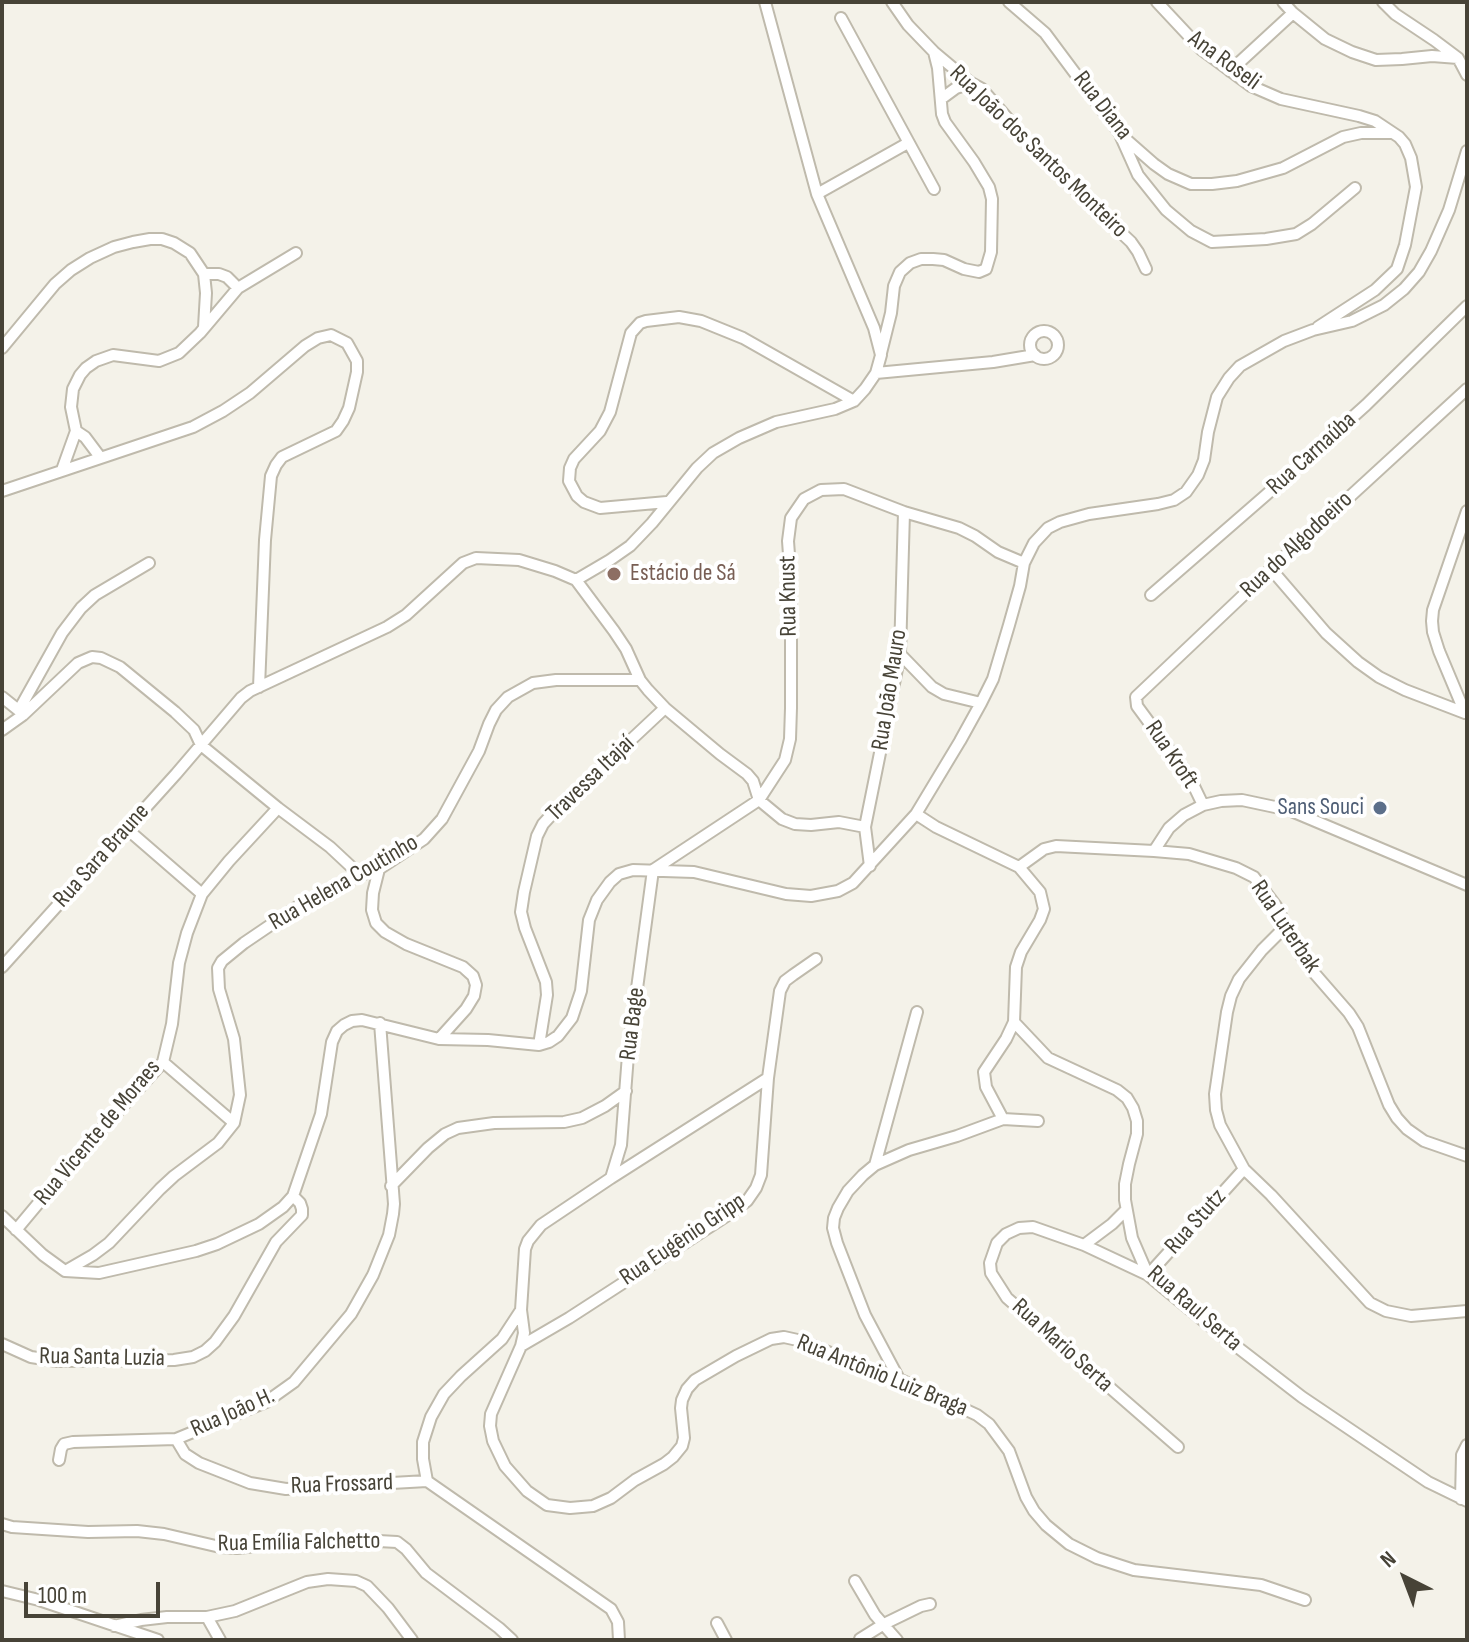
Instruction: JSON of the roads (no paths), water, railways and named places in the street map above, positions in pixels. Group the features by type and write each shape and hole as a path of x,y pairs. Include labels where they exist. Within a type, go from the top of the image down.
{"street":[{"path":"765,2 817,194 874,328 881,355"},
{"name":"Rua João dos Santos Monteiro","path":"892,2 908,25 934,52 982,89 1043,159 1131,242 1146,269"},
{"name":"Rua Diana","path":"1009,2 1045,33 1121,135 1168,174 1191,184 1237,181 1283,168 1343,137 1361,133 1392,133"},
{"name":"Ana Roseli","path":"1157,2 1201,49 1251,86 1281,99 1375,121 1392,133"},
{"path":"1283,2 1336,45 1376,60 1432,56 1458,58"},
{"path":"1383,2 1395,14 1458,58 1467,75"},
{"path":"1230,71 1293,13"},
{"path":"841,18 934,189"},
{"path":"865,827 839,822 795,824 769,811 759,800 750,777 665,708 640,680 626,649 576,580 630,546 713,453 776,422 835,409 854,401 876,373 889,323 894,286 900,272 910,263 921,259 944,260 974,272 983,271 988,264 992,213 989,187 945,122 934,52"},
{"path":"942,102 956,88 971,83"},
{"path":"1313,330 1375,290 1397,269 1402,257 1416,187 1405,144 1392,133"},
{"path":"1121,135 1131,164 1166,210 1191,231 1212,242 1282,238 1296,234 1355,188"},
{"path":"817,194 908,143"},
{"path":"2,1216 43,1255 65,1271 99,1273 196,1251 259,1224 293,1196 321,1114 332,1042 344,1025 362,1020 439,1039 539,1045 558,1036 572,1018 581,991 589,920 597,900 619,874 633,870 694,872 786,894 811,896 838,891 853,883 916,814 981,703 993,679 1024,563 1034,543 1048,528 1060,522 1089,514 1158,504 1174,500 1186,492 1204,460 1217,397 1240,366 1284,341 1352,321 1384,305 1419,272 1449,210 1467,151"},
{"path":"2,348 55,284 71,270 114,247 150,239 162,239 183,247 204,274 204,327"},
{"path":"62,470 76,431 71,402 76,382 86,368 113,355 159,361 169,358 186,348 238,288 296,253"},
{"path":"204,274 227,277 238,288"},
{"name":"Rua Carnaúba","path":"1151,595 1322,445 1467,306"},
{"path":"667,502 600,508 577,496 569,481 574,459 600,431 610,412 631,333 640,323 679,317 701,321 743,338 854,401"},
{"path":"2,491 193,427 250,393 318,338 331,335 347,343 357,361 357,372 343,421 336,431 282,457 271,476 259,687"},
{"path":"876,373 1035,355"},
{"name":"Rua do Algodoeiro","path":"1137,706 1138,694 1467,389"},
{"path":"76,431 85,437 100,457"},
{"name":"Rua Knust","path":"653,870 759,800 785,760 790,739 791,582 788,541 791,518 804,499 821,490 844,489 904,512 959,528 998,552 1024,563"},
{"path":"1466,716 1439,651 1432,621 1467,511"},
{"name":"Rua João Mauro","path":"870,866 865,827 900,654 904,512"},
{"name":"Rua Sara Braune","path":"2,967 241,698 387,627 406,615 463,563 476,558 519,560 576,580"},
{"path":"21,712 62,633 81,608 95,595 149,563"},
{"path":"1271,569 1326,633 1358,662 1379,677 1466,716"},
{"path":"900,654 932,687 944,694 981,703"},
{"path":"2,730 78,663 92,657 101,658 120,667 175,712 194,730 201,745 330,847 360,875"},
{"name":"Rua Helena Coutinho","path":"234,1123 240,1095 239,1075 234,1039 219,989 218,968 222,961 300,905 360,875 379,869 424,839 442,819 479,751 496,710 508,697 533,683 556,680 640,680"},
{"path":"2,697 21,712"},
{"name":"Rua Kroft","path":"1137,706 1190,778 1203,805"},
{"name":"Travessa Itajaí","path":"539,1045 547,995 546,982 521,912 537,836 554,812 665,708"},
{"path":"1154,851 1169,828 1184,815 1203,805 1242,800 1289,810 1467,885"},
{"name":"Rua Vicente de Moraes","path":"16,1230 87,1145 163,1062 172,1024 179,963 202,894 278,808"},
{"path":"916,814 936,827 1019,867 1040,892 1044,909 1016,967 1014,1022 984,1072 986,1087 1003,1119"},
{"path":"127,829 202,894"},
{"name":"Rua Luterbak","path":"1019,867 1044,849 1056,846 1189,854 1247,873 1262,885 1300,954 1358,1027 1397,1118 1424,1141 1467,1156"},
{"path":"379,869 372,910 376,923 406,944 463,967 473,976 476,985 474,996 439,1039"},
{"name":"Rua Bage","path":"611,1178 621,1145 628,1055 653,870"},
{"path":"1286,926 1239,979 1231,996 1215,1094 1220,1125 1244,1169 1370,1303 1386,1311 1411,1316 1467,1311"},
{"name":"Rua Eugênio Gripp","path":"521,1346 747,1201 761,1175 768,1078 780,991 785,981 816,959"},
{"path":"875,1165 917,1012"},
{"name":"Rua Raul Serta","path":"1014,1022 1048,1058 1117,1090 1133,1108 1137,1134 1125,1184 1126,1210 1132,1238 1148,1275 1302,1397 1428,1482 1464,1500"},
{"name":"Rua João H.","path":"59,1460 62,1446 73,1442 176,1439 266,1402 294,1382 351,1314 373,1275 389,1235 393,1214 380,1023"},
{"path":"65,1271 109,1243 160,1189 218,1143 234,1123 163,1062"},
{"name":"Rua Antônio Luiz Braga","path":"768,1078 611,1178 532,1234 525,1249 521,1310 524,1333 491,1414 490,1426 493,1441 505,1466 527,1491 547,1505 570,1508 593,1506 611,1498 673,1457 682,1446 681,1408 687,1389 695,1380 771,1339 784,1337 802,1341 899,1379 963,1407 989,1424 1009,1451 1034,1511 1069,1544 1097,1558 1134,1570 1261,1585 1305,1600"},
{"path":"392,1189 428,1148 458,1128 494,1123 564,1122 582,1118 626,1091"},
{"path":"899,1379 865,1315 837,1243 833,1228 838,1208 848,1191 875,1165 909,1150 1003,1119 1038,1121"},
{"name":"Rua Stutz","path":"1148,1275 1244,1169"},
{"name":"Rua Santa Luzia","path":"2,1344 31,1357 57,1361 174,1360 193,1357 205,1351 234,1316 276,1242 302,1215 300,1203 293,1196"},
{"path":"1084,1245 1126,1210"},
{"name":"Rua Mario Serta","path":"1148,1275 1084,1245 1033,1227 1019,1228 1006,1234 997,1243 990,1263 991,1273 1007,1298 1178,1447"},
{"path":"521,1310 502,1339 444,1394 431,1417 423,1442 427,1481 611,1609 618,1622 619,1640"},
{"name":"Rua Frossard","path":"176,1439 185,1454 199,1463 250,1483 286,1489 427,1481"},
{"path":"1464,1500 1462,1455 1467,1445"},
{"name":"Rua Emília Falchetto","path":"2,1524 88,1532 151,1533 237,1548 360,1540 397,1542 426,1573 512,1640"},
{"path":"114,1626 167,1617 207,1617 253,1605 307,1582 328,1579 356,1581 367,1586 412,1640"},
{"path":"855,1581 875,1615 897,1640"},
{"path":"2,1591 39,1600 152,1639"},
{"path":"856,1639 930,1604"},
{"path":"207,1617 220,1640"},
{"path":"717,1623 726,1640"}],"place":[{"name":"Estácio de Sá","path":"614,574"},
{"name":"Sans Souci","path":"1380,808"}]}
